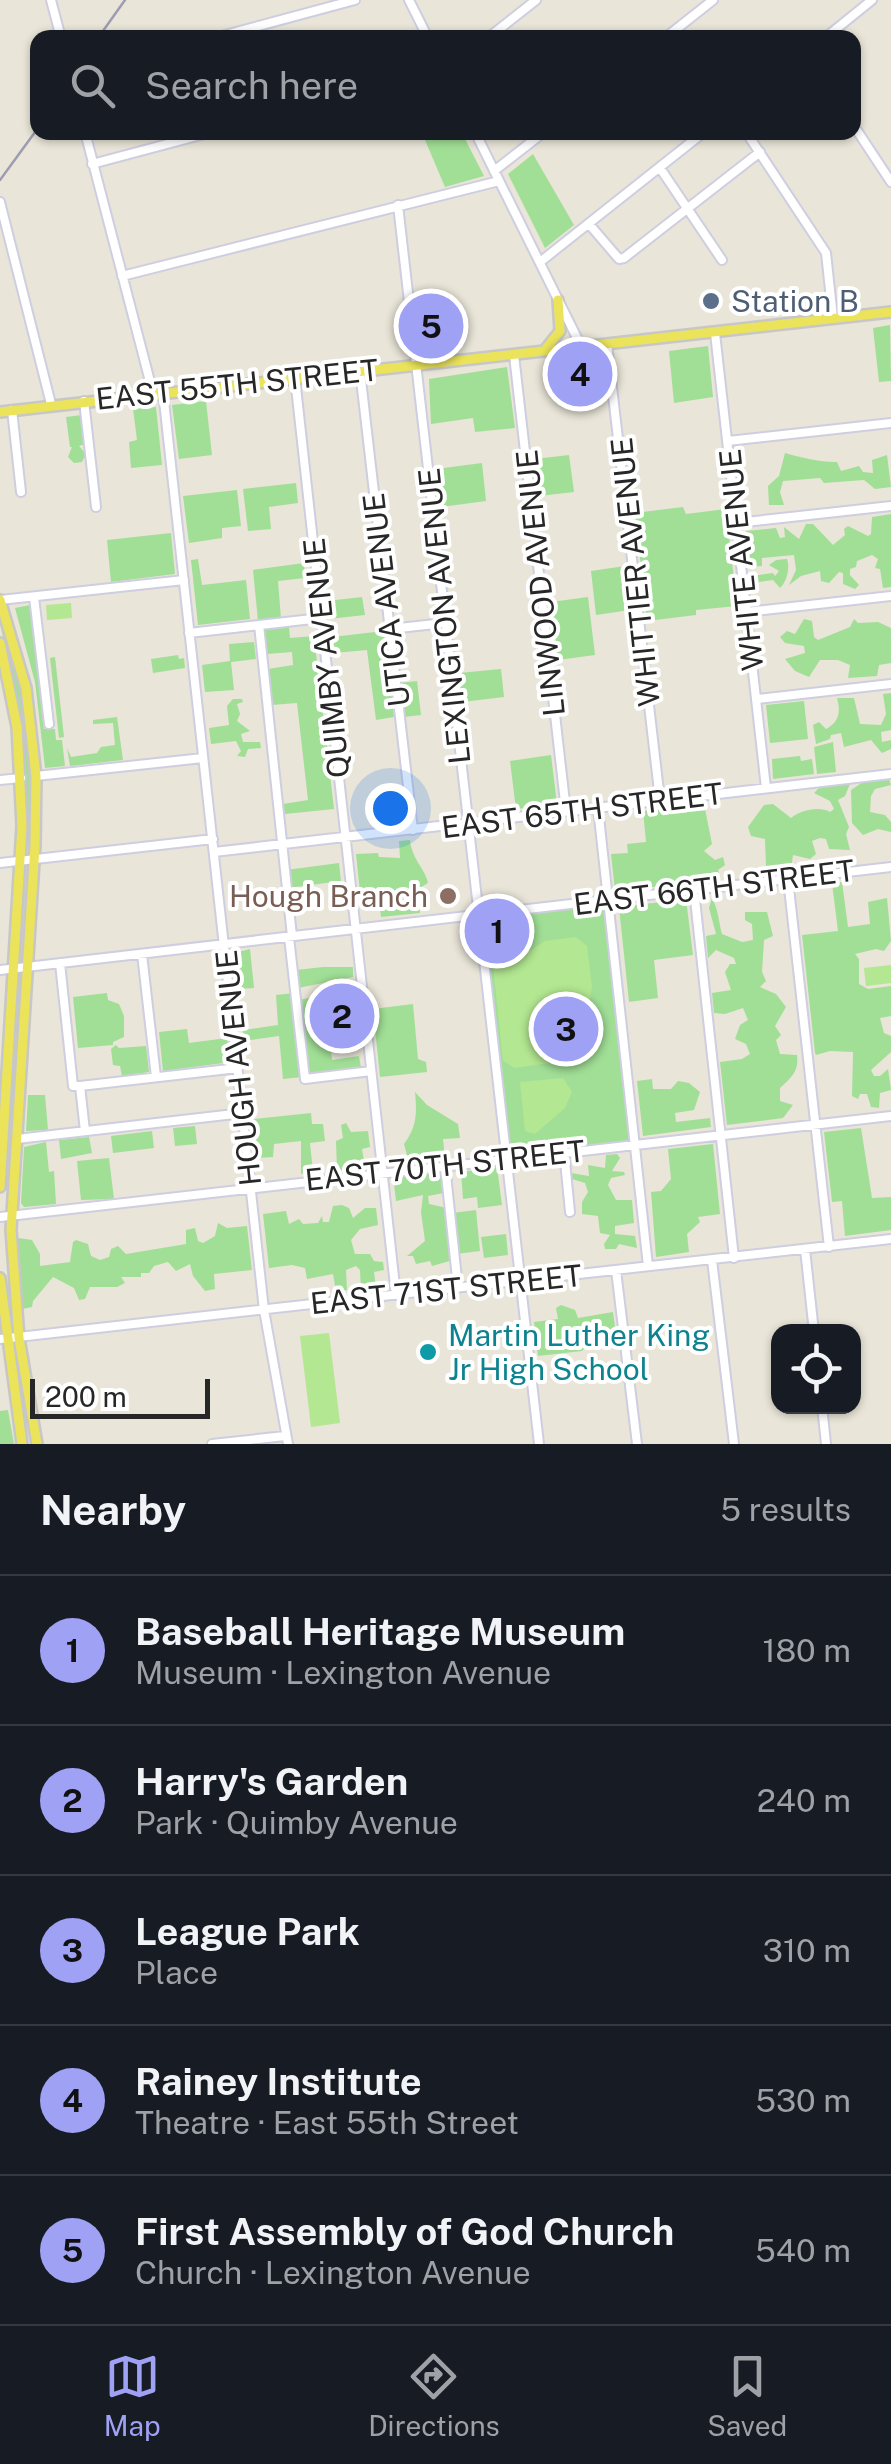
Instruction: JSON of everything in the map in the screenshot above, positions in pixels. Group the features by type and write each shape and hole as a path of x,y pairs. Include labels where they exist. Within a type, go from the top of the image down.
{"main road":[{"path":"542,352 560,331 558,300"},
{"name":"EAST 55TH STREET","path":"0,412 891,312"},
{"path":"0,600 26,688 36,776 12,1260 19,1336 37,1444"},
{"path":"0,643 21,778 20,860 0,1187"},
{"path":"0,1278 3,1338 22,1444"}],"street":[{"path":"52,0 59,30"},
{"path":"244,30 355,0"},
{"path":"409,0 424,30"},
{"path":"498,30 536,0"},
{"path":"676,30 714,0"},
{"path":"835,30 872,0"},
{"path":"861,137 891,182"},
{"name":"HOUGH AVENUE","path":"87,140 122,276 158,392 184,580 264,1310 286,1440"},
{"path":"92,164 182,140"},
{"path":"479,140 582,348"},
{"path":"494,171 534,140"},
{"path":"540,262 694,140"},
{"path":"752,140 826,253 833,318"},
{"path":"589,224 618,259 624,258 760,152"},
{"path":"660,168 722,260"},
{"path":"122,276 499,181"},
{"path":"0,202 51,404"},
{"name":"LEXINGTON AVENUE","path":"398,205 539,1443"},
{"name":"WHITE AVENUE","path":"715,333 766,788"},
{"name":"WHITTIER AVENUE","path":"608,344 660,800"},
{"name":"LINWOOD AVENUE","path":"514,355 566,812"},
{"name":"UTICA AVENUE","path":"360,371 413,830"},
{"name":"QUIMBY AVENUE","path":"295,378 396,1295"},
{"path":"84,400 96,507"},
{"path":"12,410 21,492"},
{"path":"728,441 891,423"},
{"path":"736,523 891,506"},
{"path":"0,600 184,580"},
{"path":"746,612 891,596"},
{"path":"34,597 49,724"},
{"path":"190,633 320,618"},
{"path":"390,629 444,623"},
{"path":"259,625 305,1079 371,1071"},
{"path":"757,699 891,684"},
{"path":"36,776 204,758"},
{"name":"EAST 65TH STREET","path":"214,852 891,774"},
{"path":"0,780 21,778"},
{"path":"598,808 648,1266"},
{"path":"0,863 213,839"},
{"name":"EAST 66TH STREET","path":"0,970 891,866"},
{"path":"788,879 829,1247"},
{"path":"694,890 734,1258"},
{"path":"142,954 156,1078"},
{"path":"60,964 74,1086 238,1068"},
{"path":"80,1086 85,1131"},
{"path":"16,1139 243,1113"},
{"name":"EAST 70TH STREET","path":"0,1217 891,1116"},
{"path":"564,1151 570,1212"},
{"path":"445,1165 458,1288"},
{"name":"EAST 71ST STREET","path":"3,1338 891,1239"},
{"path":"805,1249 813,1324"},
{"path":"712,1260 734,1444"},
{"path":"616,1270 637,1444"},
{"path":"823,1414 826,1444"},
{"path":"212,1444 286,1440"},
{"path":"526,1444 539,1443"}],"green space":[{"path":"425,140 466,140 484,176 445,187"},
{"path":"533,154 574,225 545,248 508,174"},
{"path":"890,325 891,381 879,382 873,328"},
{"path":"708,346 713,397 674,403 669,351"},
{"path":"507,367 515,428 475,432 473,418 431,424 429,379"},
{"path":"206,401 212,455 179,459 172,405"},
{"path":"156,407 162,465 131,468 129,442 137,440 133,409"},
{"path":"82,415 85,444 79,446 86,454 82,462 74,463 68,457 72,447 66,417"},
{"path":"785,453 837,462 841,471 859,466 863,472 873,473 872,460 887,455 891,487 875,489 864,480 783,481 780,492 784,505 769,505 768,486 779,476"},
{"path":"569,455 574,492 539,496 535,459"},
{"path":"482,463 486,501 441,507 436,469"},
{"path":"296,483 298,503 269,507 271,529 248,531 243,489"},
{"path":"237,490 241,526 222,528 222,538 189,543 183,496"},
{"path":"683,507 686,514 726,509 737,606 647,621 635,513"},
{"path":"891,514 891,587 883,588 880,569 875,568 878,559 872,555 850,569 859,585 855,589 843,584 843,573 839,572 829,583 821,581 820,571 801,576 789,585 796,570 794,555 762,558 762,566 750,567 746,531 776,528 780,538 785,537 784,527 799,539 806,524 813,524 833,545 845,535 848,526 868,536 872,517"},
{"path":"171,533 175,574 111,582 107,540"},
{"path":"198,559 202,585 246,580 250,619 198,625 191,560"},
{"path":"787,559 787,575 780,588 773,580 752,583 752,576 775,576 779,571 769,565"},
{"path":"304,563 305,578 278,581 281,619 258,621 253,570"},
{"path":"625,566 630,610 596,615 591,571"},
{"path":"362,597 365,615 329,619 327,601"},
{"path":"588,597 595,655 558,660 551,602"},
{"path":"71,603 72,618 47,620 46,605"},
{"path":"30,605 44,729 55,729 56,740 62,740 65,766 45,768 35,682 15,608"},
{"path":"804,619 812,621 818,640 850,627 854,619 891,628 891,663 879,665 877,676 848,678 850,665 838,660 820,660 809,677 795,671 785,659 805,653 804,646 785,643 780,637 787,631 795,634"},
{"path":"0,624 19,672 29,726 30,835 20,712"},
{"path":"289,627 290,638 314,636 334,809 285,814 283,804 308,800 297,703 272,705 268,669 293,665 292,652 267,654 264,630"},
{"path":"384,631 394,717 376,720 367,650 334,653 332,637"},
{"path":"254,642 256,659 231,662 234,690 205,692 202,665 230,661 229,644"},
{"path":"178,655 179,659 184,658 185,668 153,673 151,659"},
{"path":"55,657 64,737 59,738 50,658"},
{"path":"501,669 504,697 462,702 459,673"},
{"path":"417,681 421,715 404,717 400,683"},
{"path":"891,693 891,730 881,732 882,742 891,740 891,749 882,753 871,740 844,747 841,733 816,744 813,725 819,722 826,729 834,723 839,712 837,698 854,698 860,724 881,725 886,714 883,694"},
{"path":"233,699 242,699 237,704 237,721 250,731 241,734 243,742 260,742 261,748 248,749 245,757 237,756 241,751 236,741 211,744 209,728 229,725 227,706"},
{"path":"804,701 808,739 770,743 766,705"},
{"path":"117,717 123,760 70,766 67,748 71,757 115,745 113,723 93,724 93,720"},
{"path":"833,742 836,772 817,774 814,747"},
{"path":"551,755 557,804 516,809 510,761"},
{"path":"800,756 801,761 812,759 814,774 773,779 772,759"},
{"path":"888,777 891,785 875,789 871,796 870,812 885,815 891,822 891,832 878,829 863,835 852,823 851,790 866,780"},
{"path":"823,784 850,784 845,796 838,800 849,827 846,834 850,850 829,849 826,839 820,838 812,841 816,854 810,859 793,855 791,869 766,867 765,839 751,836 748,827 764,805 773,804 791,818 810,810 830,812 834,809 830,801 814,793"},
{"path":"704,804 712,844 704,851 715,860 723,857 725,865 718,870 720,877 615,891 611,854 628,853 627,844 646,842 643,811"},
{"path":"410,840 428,883 418,889 420,913 381,917 378,889 360,892 356,854 400,858 399,841"},
{"path":"339,863 341,881 288,888 286,870"},
{"path":"842,882 848,927 870,924 868,902 887,898 891,941 884,951 855,954 859,959 859,984 868,989 891,986 891,1016 880,1018 884,1033 891,1036 891,1052 871,1070 874,1076 880,1076 888,1069 891,1090 880,1093 879,1108 871,1107 867,1094 860,1094 858,1099 852,1096 853,1052 815,1053 802,935 838,931 832,883"},
{"path":"712,898 722,934 742,942 753,940 752,924 745,920 745,912 767,912 773,936 764,940 762,972 766,981 760,987 776,994 786,1007 775,1026 781,1035 776,1040 780,1054 797,1055 794,1073 780,1088 780,1101 793,1105 783,1118 727,1125 720,1062 750,1054 746,1044 735,1039 740,1025 748,1020 743,1008 714,1013 712,993 731,990 725,972 730,964 736,964 734,958 716,950 708,958 706,936 716,934 709,908"},
{"path":"686,899 693,955 654,960 658,998 629,1002 619,907"},
{"path":"608,900 636,1144 506,1159 478,915"},
{"path":"576,937 587,946 592,986 586,1030 590,1055 515,1068 503,1061 493,965 513,962 545,941"},
{"path":"250,949 254,988 238,989 234,953"},
{"path":"891,965 891,983 866,986 864,968"},
{"path":"353,967 353,977 298,988 296,970"},
{"path":"354,989 358,1036 330,1040 332,1060 359,1056 361,1068 308,1075 299,1000"},
{"path":"107,993 108,1000 119,1004 124,1016 124,1037 113,1045 78,1048 73,997"},
{"path":"294,993 302,1077 283,1079 279,1036 244,1041 243,1030 278,1025 276,995"},
{"path":"16,994 19,1021 7,1192 5,1164"},
{"path":"413,1004 418,1059 426,1062 427,1072 380,1077 373,1009"},
{"path":"187,1029 189,1043 227,1038 231,1062 163,1071 159,1032"},
{"path":"116,1045 146,1046 149,1072 122,1076 120,1066 113,1065 111,1049"},
{"path":"563,1078 572,1092 565,1108 535,1134 525,1131 520,1082"},
{"path":"652,1079 653,1089 671,1089 678,1081 689,1083 700,1092 694,1110 675,1113 676,1122 710,1118 711,1127 643,1136 637,1081"},
{"path":"415,1092 427,1105 458,1124 460,1138 443,1139 445,1158 425,1161 407,1155 404,1144 415,1120"},
{"path":"28,1095 45,1095 48,1130 26,1131"},
{"path":"311,1113 312,1124 323,1124 325,1141 310,1143 313,1172 301,1174 301,1141 274,1144 273,1157 257,1158 253,1119"},
{"path":"346,1123 351,1132 368,1131 370,1147 362,1149 365,1167 337,1171 336,1141 343,1138 341,1125"},
{"path":"195,1126 197,1144 175,1146 173,1128"},
{"path":"861,1128 872,1198 891,1197 891,1230 845,1236 842,1201 832,1202 824,1132"},
{"path":"152,1131 154,1148 113,1153 111,1136"},
{"path":"89,1137 92,1153 61,1159 59,1140"},
{"path":"46,1142 49,1172 54,1171 56,1204 24,1207 24,1147"},
{"path":"713,1144 720,1214 698,1217 700,1222 687,1234 689,1252 656,1257 651,1192 661,1191 671,1179 668,1149"},
{"path":"617,1154 620,1158 612,1171 625,1175 611,1178 608,1185 616,1200 632,1200 634,1223 615,1226 615,1234 635,1236 637,1248 619,1244 616,1249 605,1249 610,1235 600,1233 598,1216 582,1214 582,1202 588,1192 585,1183 572,1179 571,1173 589,1176 588,1165 605,1168 606,1155"},
{"path":"109,1158 114,1199 81,1200 77,1161"},
{"path":"497,1167 502,1205 478,1208 477,1197 463,1199 461,1172"},
{"path":"443,1168 444,1193 428,1196 429,1204 447,1208 453,1260 432,1266 430,1261 416,1264 413,1256 407,1256 425,1241 423,1195 396,1201 393,1175"},
{"path":"333,1206 349,1208 353,1218 365,1208 376,1208 378,1225 360,1229 351,1240 355,1254 370,1254 374,1261 383,1262 384,1270 374,1272 376,1287 361,1290 360,1270 356,1266 346,1270 347,1290 336,1292 333,1274 307,1279 305,1268 269,1268 263,1214 286,1211 289,1224 299,1219 303,1224 318,1223 322,1216 323,1222 329,1222"},
{"path":"476,1210 480,1251 456,1254 452,1213"},
{"path":"218,1223 227,1228 247,1226 252,1270 214,1274 215,1289 205,1291 193,1276 190,1264 176,1271 168,1262 154,1266 149,1273 141,1273 141,1277 121,1277 125,1283 117,1287 90,1287 85,1299 79,1300 74,1288 53,1277 32,1307 22,1309 20,1305 18,1238 32,1240 40,1254 40,1266 70,1262 76,1240 88,1244 91,1256 100,1260 109,1257 111,1249 118,1246 126,1254 186,1244 186,1230 195,1228 198,1241 203,1243 215,1236"},
{"path":"506,1234 508,1255 484,1258 481,1237"},
{"path":"561,1305 575,1310 578,1318 613,1312 616,1334 585,1336 586,1347 582,1351 538,1356 534,1322 558,1319 556,1308"},
{"path":"329,1333 340,1423 311,1427 300,1336"},
{"path":"8,1410 14,1444 0,1444 0,1411"}],"railway":[{"path":"104,30 125,0"},
{"path":"0,180 30,139"}],"place":[{"name":"Station B","path":"711,301"},
{"name":"First Assembly of God Church","path":"431,326"},
{"name":"Rainey Institute","path":"580,374"},
{"name":"Hough Branch","path":"448,896"},
{"name":"Baseball Heritage Museum","path":"497,931"},
{"name":"Harry's Garden","path":"342,1016"},
{"name":"League Park","path":"566,1029"},
{"name":"Martin Luther King Jr High School","path":"428,1352"}]}
